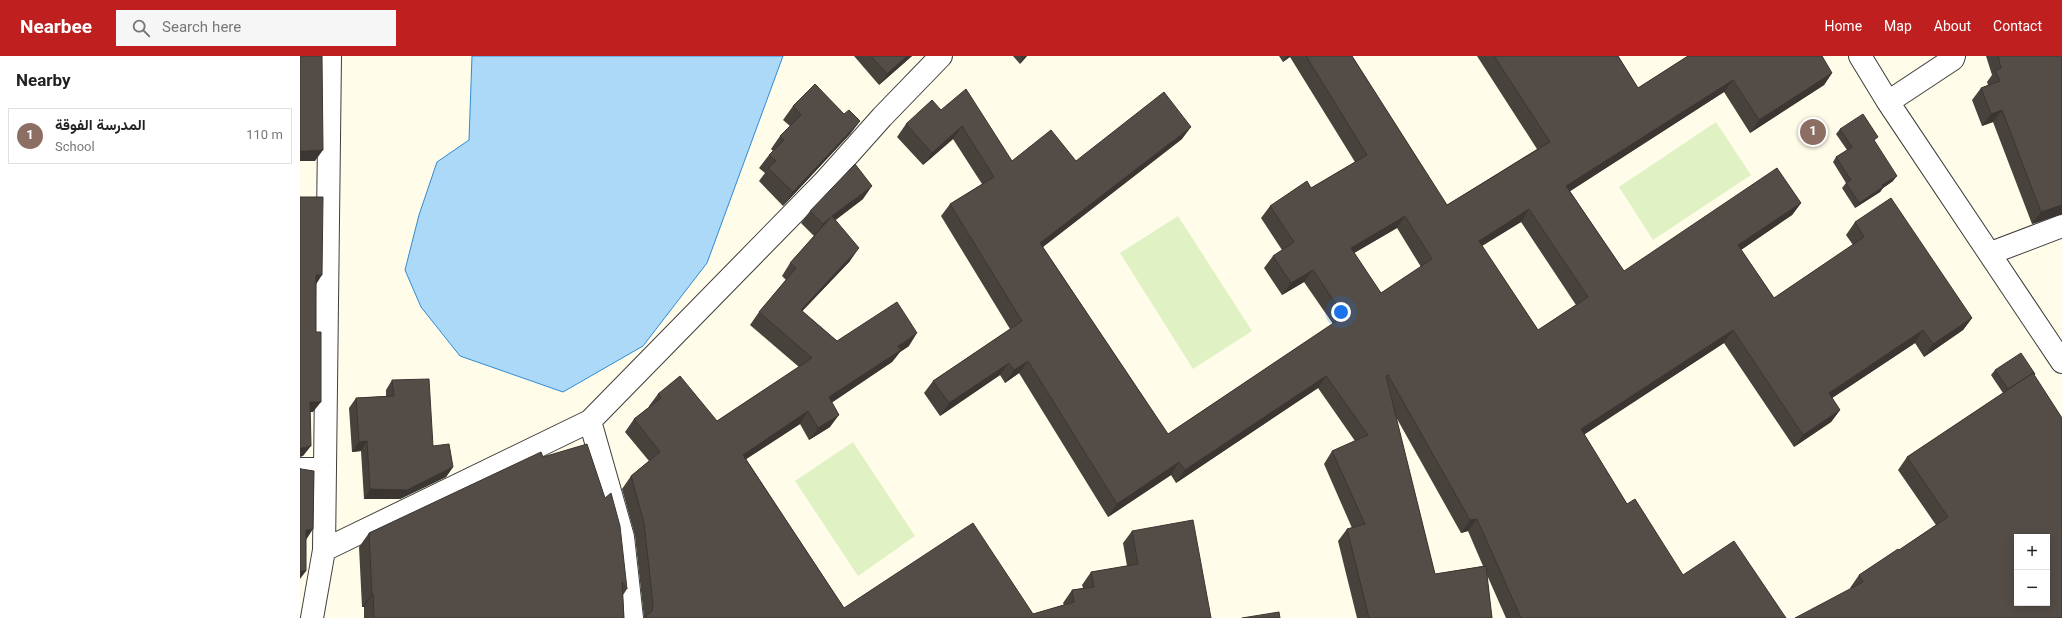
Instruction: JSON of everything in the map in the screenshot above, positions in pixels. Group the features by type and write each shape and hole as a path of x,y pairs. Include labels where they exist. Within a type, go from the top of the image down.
{"street":[{"path":"312,618 324,550 330,56"},
{"path":"324,550 590,421 824,182 882,117 941,56"},
{"path":"1860,56 1888,102 1991,253 2062,362"},
{"path":"1888,102 1953,59 1954,56"},
{"path":"1991,253 2062,226"},
{"path":"590,421 624,537 632,618"},
{"path":"300,469 326,469"}],"green space":[{"path":"1716,122 1751,175 1653,240 1619,187"},
{"path":"1178,216 1252,331 1193,369 1120,253"},
{"path":"853,442 915,536 858,576 795,481"}],"water":[{"path":"472,56 783,56 707,263 643,346 563,392 460,356 421,307 405,270 419,215 437,162 469,140"}],"building":[{"path":"300,56 322,56 323,150 300,151"},
{"path":"871,56 907,56 887,74"},
{"path":"1306,56 1352,56 1447,205 1550,142 1494,56 1618,56 1638,88 1688,56 1822,56 1832,73 1759,120 1733,80 1566,186 1624,271 1777,168 1801,203 1738,245 1774,298 1864,237 1855,222 1891,198 1972,318 1933,344 1923,330 1829,393 1840,410 1803,435 1733,330 1581,429 1627,504 1635,499 1683,575 1734,541 1786,618 1521,618 1477,519 1470,520 1388,375 1386,376 1435,574 1486,566 1492,618 1369,618 1347,529 1365,524 1332,451 1368,435 1326,376 1185,470 1179,462 1117,504 1028,361 1014,370 1009,363 949,403 933,381 1022,321 950,204 994,177 962,126 932,153 906,124 932,100 941,110 966,89 1012,161 1051,130 1076,161 1164,92 1191,127 1040,243 1168,434 1344,316 1313,270 1291,283 1273,256 1294,242 1270,206 1307,181 1311,188 1367,155","holes":["1529,209 1588,297 1538,330 1479,241","1405,216 1432,259 1381,293 1351,248"]},
{"path":"1998,56 2062,56 2062,205 2041,212 2002,110 1991,114 1981,88 2000,81 1995,70 2001,68"},
{"path":"815,84 844,114 849,110 860,121 793,192 768,168 776,161 769,155 784,140 780,136 801,115 793,106"},
{"path":"1863,114 1878,137 1874,140 1897,176 1882,185 1883,187 1859,203 1846,183 1851,180 1836,157 1852,147 1840,129"},
{"path":"855,164 872,186 832,216 859,248 801,310 837,341 897,302 917,333 898,346 901,350 829,397 839,415 818,428 808,411 743,455 844,608 973,523 1033,614 1074,602 1072,590 1094,587 1091,572 1138,564 1132,531 1193,520 1211,618 647,618 646,616 652,611 653,604 644,523 631,476 660,452 634,419 661,398 658,394 680,376 717,421 812,358 759,312 796,268 790,263 831,217 823,224 810,211"},
{"path":"300,197 323,197 322,275 316,275 316,332 321,332 321,402 310,402 311,446 300,449"},
{"path":"2021,353 2035,374 2034,375 2033,373 2008,389 1995,370"},
{"path":"2033,373 2062,418 2062,618 1795,618 1863,582 1859,575 1948,517 1907,457"},
{"path":"429,379 433,446 449,444 453,467 407,490 370,489 367,441 359,442 356,398 394,396 392,380"},
{"path":"587,444 605,498 611,493 620,526 627,589 622,582 624,618 374,618 369,533 541,452 543,457"},
{"path":"300,468 314,471 313,529 306,530 306,571 300,571"},
{"path":"1279,612 1280,618 1242,618"}],"place":[{"name":"المدرسة الفوقة","path":"1813,132"}]}
